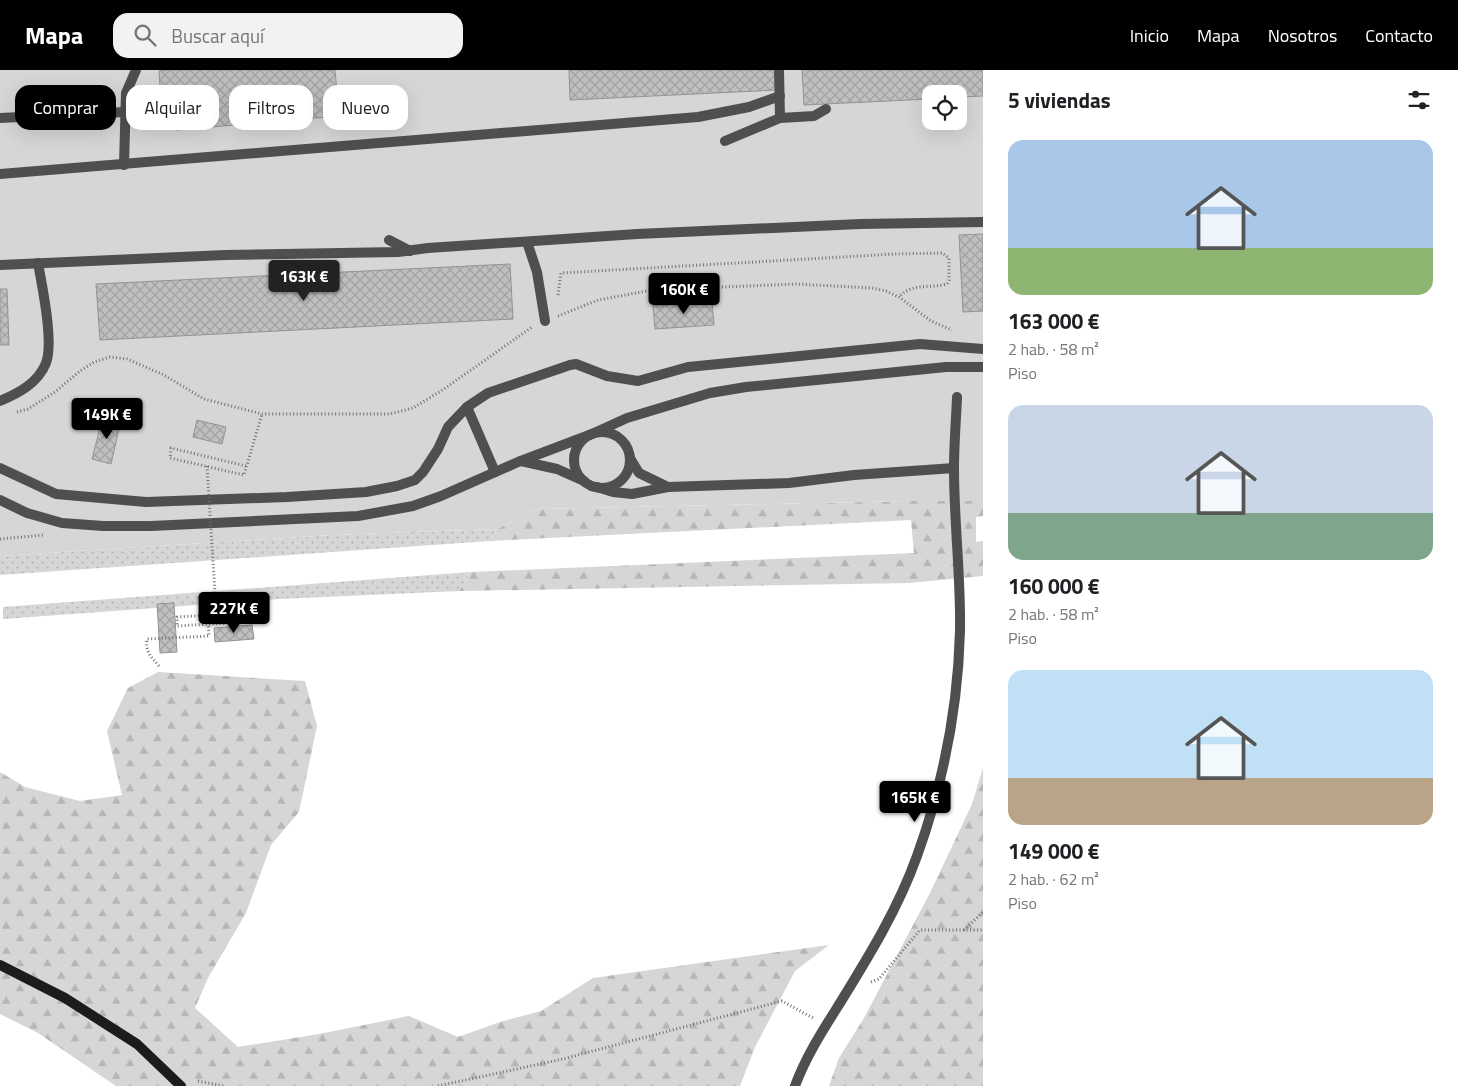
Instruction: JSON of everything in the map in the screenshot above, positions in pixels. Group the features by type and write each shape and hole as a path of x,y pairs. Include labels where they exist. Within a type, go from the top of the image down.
{"street":[{"path":"124,165 126,93 136,70"},
{"path":"779,70 780,118"},
{"path":"0,174 698,116 749,107 780,96"},
{"path":"725,141 780,118 814,116 826,110"},
{"path":"0,118 125,112"},
{"path":"0,265 226,254 366,253 647,233 860,224 983,222"},
{"path":"389,240 410,251"},
{"path":"527,242 537,272 544,321"},
{"path":"0,401 30,386 40,374 47,361 47,319 38,263"},
{"path":"0,468 56,494 146,502 287,498 366,492 397,486 415,480 423,472 438,449 448,427 468,407 488,393 576,364 607,376 638,382 688,367 920,344 983,348"},
{"path":"0,500 27,513 62,523 103,526 151,526 358,516 413,506 627,418 710,393 746,387 946,367 983,367"},
{"path":"796,1086 800,1071 811,1050 880,937 900,896 928,825 944,766 956,693 960,630 954,468 957,397"},
{"path":"468,407 495,472"},
{"path":"584,481 576,470 575,455 581,442 592,434 607,432 620,438 625,444 630,458 639,472 668,487"},
{"path":"597,487 612,486 624,478 630,465 630,458"},
{"path":"521,461 557,469 597,487 614,492 632,494 668,487 789,482 954,468"},
{"path":"0,965 65,998 137,1044 181,1086"}],"path":[{"path":"558,298 561,273 895,254 942,253 949,258 949,280 947,284 912,288 904,291 899,297"},
{"path":"9,414 28,409 55,392 94,362 110,357 127,359 164,375 204,399 262,414 390,414 413,408 544,321 598,300 652,290 796,284 872,288 886,291 899,297 931,320 954,330"},
{"path":"246,466 171,448 170,458 244,475 262,414"},
{"path":"208,466 217,624"},
{"path":"0,539 46,534 62,523"},
{"path":"242,613 243,622 177,626 177,617 208,615 242,613"},
{"path":"159,666 149,655 146,647 147,639 209,636 208,615"},
{"path":"964,930 983,912"},
{"path":"847,991 879,978 920,930 983,930"},
{"path":"438,1086 563,1059 782,1001 796,1008"},
{"path":"198,1081 224,1086"}],"green space":[{"path":"0,70 983,70 983,501 536,509 497,529 332,535 0,556"},
{"path":"983,501 983,516 976,517 976,542 983,541 983,576 909,583 459,591 471,572 914,553 911,520 490,541 497,529 536,509"},
{"path":"497,529 490,541 0,575 0,556 332,535"},
{"path":"471,572 459,591 279,599 3,619 3,607"},
{"path":"158,672 305,681 317,726 299,812 271,845 246,913 208,978 195,1008 238,1047 319,1034 409,1016 458,1037 500,1022 541,1011 593,978 829,945 795,971 755,1047 740,1086 116,1086 38,1033 0,1014 0,772 25,787 80,801 122,795 107,731 128,688"},
{"path":"983,768 983,1086 829,1086 839,1058 864,1018 931,891 972,804"}],"building":[{"path":"335,70 336,85 323,85 323,117 313,118 313,85 229,85 229,125 219,126 219,85 160,85 159,71"},
{"path":"569,70 776,70 777,90 570,100"},
{"path":"802,70 983,70 983,96 967,97 967,85 922,85 922,99 804,105"},
{"path":"983,234 983,311 963,312 959,235"},
{"path":"510,264 513,319 100,340 96,284"},
{"path":"0,289 7,289 9,345 0,345"},
{"path":"712,302 714,325 655,329 653,306"},
{"path":"103,416 121,420 111,464 92,459"},
{"path":"197,420 226,427 222,444 193,437"},
{"path":"174,603 177,652 160,653 157,604"},
{"path":"252,625 254,639 215,642 214,628"}]}
